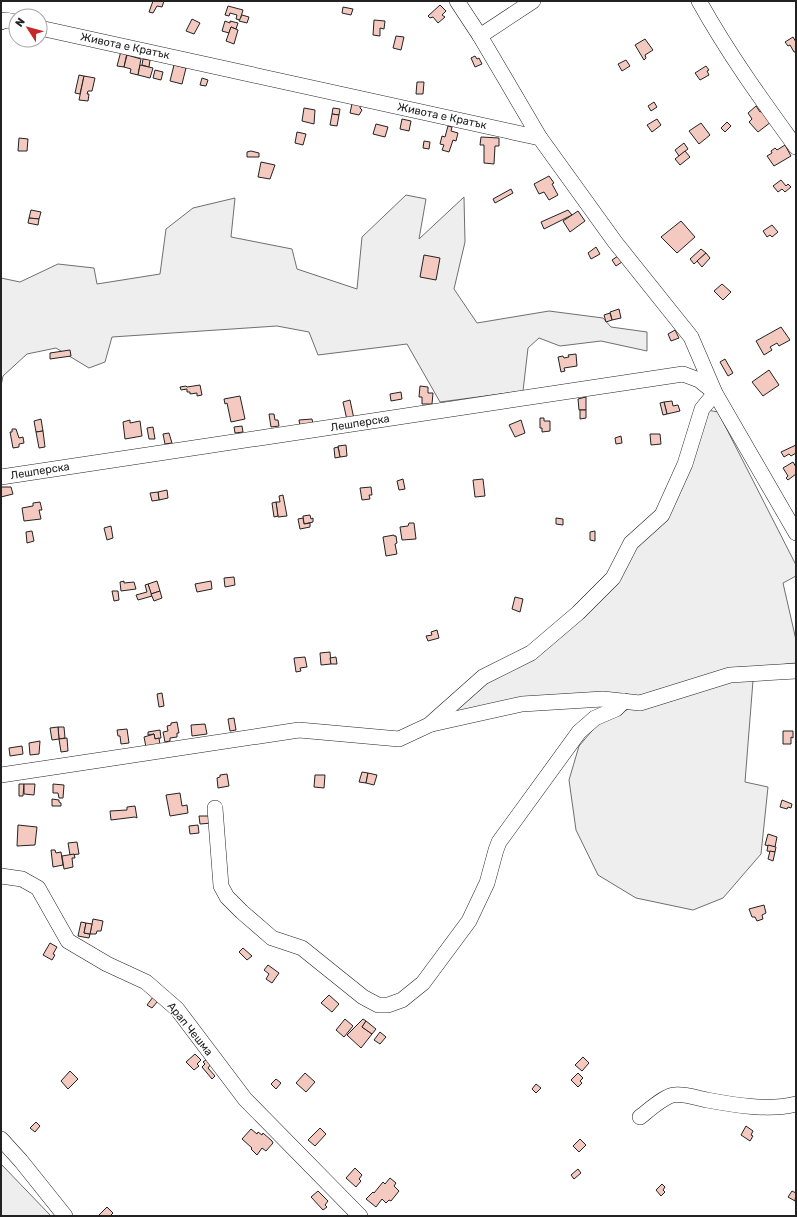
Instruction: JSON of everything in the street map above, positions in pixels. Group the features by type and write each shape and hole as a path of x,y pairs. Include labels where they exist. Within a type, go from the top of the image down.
{"street":[{"path":"457,1 480,36 540,138 615,242 691,337 715,393 796,533"},
{"path":"480,36 533,1"},
{"path":"699,1 733,59 760,99 796,147"},
{"name":"Живота е Кратък","path":"48,30 540,138"},
{"name":"Лешперска","path":"1,477 683,374 698,380 715,393"},
{"path":"429,725 483,678 531,653 578,613 613,578 631,543 662,515 685,464 702,409 715,393"},
{"path":"1,774 299,730 399,739 429,725 522,704 603,699 640,702 730,675 796,671"},
{"path":"216,808 221,886 227,897 272,938 302,948 363,997 378,1005 388,1005 402,1000 423,983 456,939 469,920 487,884 499,842 580,732 595,718 616,708 624,701"},
{"name":"Арап Чешма","path":"1,876 22,879 38,888 68,941 107,964 146,982 177,1009 245,1099 360,1216"},
{"path":"640,1117 661,1101 673,1095 684,1095 751,1107 788,1106 796,1104"},
{"path":"1,1139 21,1161 65,1216"}],"shaded area":[{"path":"406,195 426,199 419,239 464,197 465,242 454,289 477,323 549,311 603,318 611,327 647,332 647,351 601,341 560,346 539,338 528,348 523,391 440,402 407,344 318,355 309,332 277,326 112,337 105,362 89,368 56,348 27,354 3,376 1,386 1,278 20,282 58,264 94,268 97,284 160,274 166,229 193,208 235,198 231,237 292,249 297,269 357,289 362,237"},
{"path":"702,409 718,412 796,565 796,576 783,583 796,640 796,663 754,668 745,782 768,787 761,854 723,898 693,910 636,898 598,875 576,830 569,780 579,746 597,725 640,703 603,699 429,725 578,613 662,515"},
{"path":"1,1164 51,1216 1,1216"}],"building":[{"path":"153,1 164,1 162,7 157,6 153,13 149,12"},
{"path":"440,5 446,11 442,15 445,17 438,23 433,17 430,18 428,16"},
{"path":"228,6 243,10 240,20 236,19 237,15 230,13 229,16 225,15"},
{"path":"343,7 353,9 351,15 342,13"},
{"path":"242,15 249,17 247,23 239,21"},
{"path":"192,19 200,23 194,34 186,31"},
{"path":"374,20 385,21 384,29 380,28 380,36 373,35"},
{"path":"225,21 230,23 230,21 238,23 236,29 231,27 229,33 222,31"},
{"path":"231,27 238,30 234,44 226,41"},
{"path":"396,36 404,37 401,50 393,48"},
{"path":"793,37 796,42 796,52 794,52 790,45 788,46 785,42"},
{"path":"645,39 653,50 645,55 646,58 644,60 635,45"},
{"path":"121,51 127,53 124,67 117,66"},
{"path":"127,55 141,59 138,75 130,73 131,69 124,67"},
{"path":"475,56 477,59 479,58 482,64 475,67 471,58"},
{"path":"143,59 150,60 149,67 142,65"},
{"path":"626,60 630,66 622,71 618,64"},
{"path":"140,65 153,68 150,78 138,75"},
{"path":"174,65 186,68 182,84 170,81"},
{"path":"706,66 709,70 707,71 709,75 700,80 695,73"},
{"path":"155,70 163,72 161,80 153,78"},
{"path":"79,75 84,76 80,94 75,93"},
{"path":"84,76 95,78 92,91 88,91 87,94 89,94 88,101 79,100"},
{"path":"202,78 208,80 206,86 200,85"},
{"path":"417,82 424,82 423,94 416,94"},
{"path":"353,99 361,102 360,108 362,110 359,115 350,113"},
{"path":"654,102 657,107 651,111 648,106"},
{"path":"756,106 771,122 758,132 749,122 752,119 748,113"},
{"path":"304,108 315,110 314,124 302,121"},
{"path":"333,108 340,109 339,115 332,114"},
{"path":"332,114 339,115 337,126 330,125"},
{"path":"402,119 411,121 409,131 400,129"},
{"path":"657,119 661,125 652,132 647,125"},
{"path":"727,122 731,126 725,132 721,128"},
{"path":"701,123 710,135 699,144 689,131"},
{"path":"376,124 388,127 385,137 373,134"},
{"path":"448,126 452,127 451,131 458,133 456,141 453,140 449,152 442,150 444,145 440,144 442,136 445,137"},
{"path":"297,132 306,134 303,145 295,143"},
{"path":"481,137 499,138 499,146 495,146 494,164 484,163 484,145 480,145"},
{"path":"19,138 28,139 27,151 18,151"},
{"path":"424,141 430,142 429,149 423,148"},
{"path":"684,143 688,149 679,156 675,150"},
{"path":"785,145 791,156 774,166 767,156 772,153 771,151 775,148 777,150"},
{"path":"251,151 259,153 259,157 247,157 247,152"},
{"path":"685,151 690,157 680,165 675,159"},
{"path":"261,162 275,165 270,179 258,177"},
{"path":"549,176 554,183 552,184 558,195 549,200 544,192 539,194 534,184"},
{"path":"781,180 786,186 788,184 791,187 785,192 782,189 778,192 773,186"},
{"path":"511,189 513,193 495,203 493,199"},
{"path":"31,210 41,212 39,219 29,218"},
{"path":"568,210 572,215 544,229 541,222"},
{"path":"578,211 585,221 570,232 563,221"},
{"path":"29,218 39,219 38,225 28,223"},
{"path":"681,221 695,237 677,253 661,237"},
{"path":"772,225 778,232 772,237 770,235 767,237 763,231"},
{"path":"596,247 600,254 591,259 588,253"},
{"path":"701,249 706,253 694,264 690,259"},
{"path":"706,253 710,258 702,267 697,261"},
{"path":"424,255 440,258 436,280 420,277"},
{"path":"618,256 622,262 616,266 612,260"},
{"path":"722,284 731,292 723,300 714,291"},
{"path":"619,309 621,318 612,320 610,312"},
{"path":"610,313 612,320 606,322 604,315"},
{"path":"781,327 790,340 779,346 777,343 770,347 772,350 764,355 756,341"},
{"path":"675,330 679,338 671,341 668,334"},
{"path":"70,350 71,356 50,359 50,353"},
{"path":"576,354 577,366 564,368 565,371 561,372 558,357 563,356 564,358 569,357 568,355"},
{"path":"725,359 733,373 728,376 720,362"},
{"path":"769,370 779,385 763,396 752,382"},
{"path":"200,385 202,395 197,396 197,393 190,394 190,392 187,392 187,389 181,390 180,387 187,387"},
{"path":"420,386 428,387 428,393 433,393 432,404 422,404 422,397 419,397"},
{"path":"401,392 402,399 391,401 390,394"},
{"path":"240,396 245,419 231,422 227,403 225,404 224,399"},
{"path":"586,397 586,410 579,410 578,399"},
{"path":"350,400 354,419 347,420 343,402"},
{"path":"672,401 673,406 678,405 680,411 667,414 664,402"},
{"path":"664,402 667,414 663,415 660,403"},
{"path":"580,410 586,410 586,418 580,419"},
{"path":"269,414 274,414 275,420 278,420 279,426 271,427"},
{"path":"540,418 544,418 544,421 550,421 550,431 542,432 542,428 540,428"},
{"path":"41,419 43,431 36,432 34,421"},
{"path":"312,419 313,424 300,426 299,420"},
{"path":"130,420 130,423 140,421 142,436 125,439 123,422"},
{"path":"521,420 525,433 515,437 509,425"},
{"path":"242,426 243,432 235,433 234,427"},
{"path":"153,427 155,439 149,439 147,428"},
{"path":"12,429 16,429 19,438 23,437 24,443 19,444 19,447 13,448 10,432 12,432"},
{"path":"43,431 45,447 39,448 36,432"},
{"path":"169,433 172,443 165,444 163,434"},
{"path":"650,434 660,434 661,444 651,445"},
{"path":"621,436 622,443 616,444 615,438"},
{"path":"346,445 347,456 340,457 338,446"},
{"path":"796,445 796,453 791,456 789,454 784,457 781,452"},
{"path":"338,447 340,457 335,458 334,448"},
{"path":"793,462 796,467 796,474 788,480 786,478 788,476 783,468"},
{"path":"403,479 405,489 399,490 397,481"},
{"path":"483,479 485,496 475,497 473,480"},
{"path":"1,487 11,487 13,494 1,497"},
{"path":"371,487 372,495 369,495 370,499 362,500 360,488"},
{"path":"167,490 168,498 159,500 158,492"},
{"path":"158,492 159,500 152,501 150,493"},
{"path":"283,495 287,516 278,517 276,502 280,502 279,496"},
{"path":"40,502 42,510 39,510 41,519 24,521 22,508 33,506 33,503"},
{"path":"276,502 278,516 274,517 272,503"},
{"path":"310,515 311,519 313,518 313,522 304,524 303,516"},
{"path":"303,518 304,524 310,523 310,527 300,529 298,519"},
{"path":"556,518 563,519 563,525 556,524"},
{"path":"409,523 414,523 416,539 402,540 400,527 408,526"},
{"path":"111,526 113,538 107,540 104,528"},
{"path":"32,531 34,541 27,543 26,532"},
{"path":"595,531 595,541 590,540 590,532"},
{"path":"396,536 397,543 395,544 397,554 386,556 383,537"},
{"path":"234,577 235,585 225,587 224,578"},
{"path":"124,581 124,583 134,582 136,589 121,591 120,582"},
{"path":"157,581 160,591 151,594 148,584"},
{"path":"211,581 212,589 197,592 195,584"},
{"path":"148,584 152,596 138,600 136,595 147,592 145,585"},
{"path":"112,591 118,591 119,600 114,601"},
{"path":"160,591 162,598 154,601 151,594"},
{"path":"515,597 523,599 520,612 512,609"},
{"path":"437,630 439,638 428,641 426,636 432,635 431,632"},
{"path":"330,652 331,664 321,665 320,653"},
{"path":"305,657 307,667 300,668 301,671 296,672 294,658"},
{"path":"336,657 337,664 331,664 330,658"},
{"path":"162,693 164,706 159,707 157,694"},
{"path":"234,718 236,730 230,731 228,719"},
{"path":"177,722 179,733 177,733 177,737 170,738 170,741 165,742 163,732 168,731 167,726 171,725 171,723"},
{"path":"205,724 207,734 192,736 191,725"},
{"path":"58,727 64,727 65,738 59,739"},
{"path":"58,727 59,739 52,740 50,728"},
{"path":"127,729 129,743 121,744 120,736 118,736 117,730"},
{"path":"160,730 161,738 155,739 154,734 148,735 148,732"},
{"path":"783,731 793,731 791,744 783,744"},
{"path":"154,734 155,739 159,738 160,745 146,747 144,737"},
{"path":"67,738 68,751 61,752 59,739"},
{"path":"40,741 39,754 30,755 29,743"},
{"path":"22,746 23,754 10,756 9,748"},
{"path":"362,772 368,773 366,783 359,782"},
{"path":"368,773 377,775 374,785 366,783"},
{"path":"227,774 229,786 218,788 217,778 220,777 220,775"},
{"path":"315,775 325,775 324,788 314,787"},
{"path":"19,784 24,784 23,796 19,796"},
{"path":"24,784 35,784 34,795 24,794"},
{"path":"53,784 64,785 63,798 59,798 58,793 53,793"},
{"path":"180,793 182,806 187,805 188,813 170,816 166,795"},
{"path":"52,799 59,800 61,806 52,806"},
{"path":"782,800 792,804 791,808 788,807 787,809 780,807"},
{"path":"135,806 137,818 111,820 110,811 127,810 127,807"},
{"path":"199,816 211,816 212,823 200,824"},
{"path":"18,825 37,827 35,845 17,846"},
{"path":"198,825 199,833 190,834 189,826"},
{"path":"768,834 777,837 775,847 765,845"},
{"path":"77,842 79,854 70,855 68,843"},
{"path":"768,845 776,847 775,852 767,851"},
{"path":"51,850 55,850 56,853 61,852 63,865 53,867"},
{"path":"770,851 775,852 773,861 768,859"},
{"path":"74,854 75,858 72,858 73,867 64,869 62,856"},
{"path":"764,905 766,913 762,915 763,919 757,921 755,917 752,917 749,909"},
{"path":"93,919 103,921 101,931 97,931 96,934 90,934"},
{"path":"81,922 86,923 84,933 90,934 89,938 78,936"},
{"path":"86,923 92,924 90,934 84,933"},
{"path":"50,943 57,947 53,954 55,955 52,960 43,955"},
{"path":"243,948 252,956 247,960 239,952"},
{"path":"268,965 279,973 272,983 266,979 269,974 264,970"},
{"path":"329,995 339,1004 332,1012 321,1003"},
{"path":"153,997 158,1001 152,1008 147,1005"},
{"path":"345,1019 353,1026 344,1037 336,1030"},
{"path":"363,1019 366,1021 362,1027 372,1034 361,1048 347,1035"},
{"path":"366,1021 376,1029 372,1034 362,1027"},
{"path":"380,1032 386,1037 380,1044 374,1040"},
{"path":"195,1054 201,1060 197,1064 199,1066 194,1070 186,1062"},
{"path":"583,1057 589,1063 582,1071 575,1065"},
{"path":"207,1059 211,1064 208,1068 215,1076 212,1079 202,1067 205,1064 203,1062"},
{"path":"70,1071 78,1079 68,1089 61,1081"},
{"path":"305,1073 315,1082 306,1092 296,1083"},
{"path":"578,1073 583,1078 580,1081 582,1083 578,1087 571,1080"},
{"path":"276,1079 281,1083 276,1089 271,1084"},
{"path":"536,1084 541,1088 536,1093 532,1089"},
{"path":"36,1122 40,1126 35,1132 30,1128"},
{"path":"746,1126 753,1131 751,1135 753,1136 750,1141 741,1135"},
{"path":"320,1128 326,1134 315,1146 308,1140"},
{"path":"251,1129 257,1134 258,1132 262,1135 263,1133 273,1143 266,1151 262,1148 257,1155 242,1139"},
{"path":"580,1139 586,1145 579,1152 573,1146"},
{"path":"355,1168 362,1175 359,1179 361,1181 356,1187 346,1178"},
{"path":"578,1169 581,1173 574,1179 571,1175"},
{"path":"390,1178 396,1183 394,1186 399,1191 391,1201 389,1200 386,1203 382,1199 376,1207 366,1199 373,1192 374,1193 383,1182 385,1184"},
{"path":"662,1184 665,1187 663,1190 665,1192 661,1196 656,1190"},
{"path":"318,1191 328,1201 325,1205 327,1207 323,1210 311,1197"},
{"path":"792,1191 796,1193 795,1201 788,1197"},
{"path":"107,1207 113,1213 110,1216 98,1216"}]}
